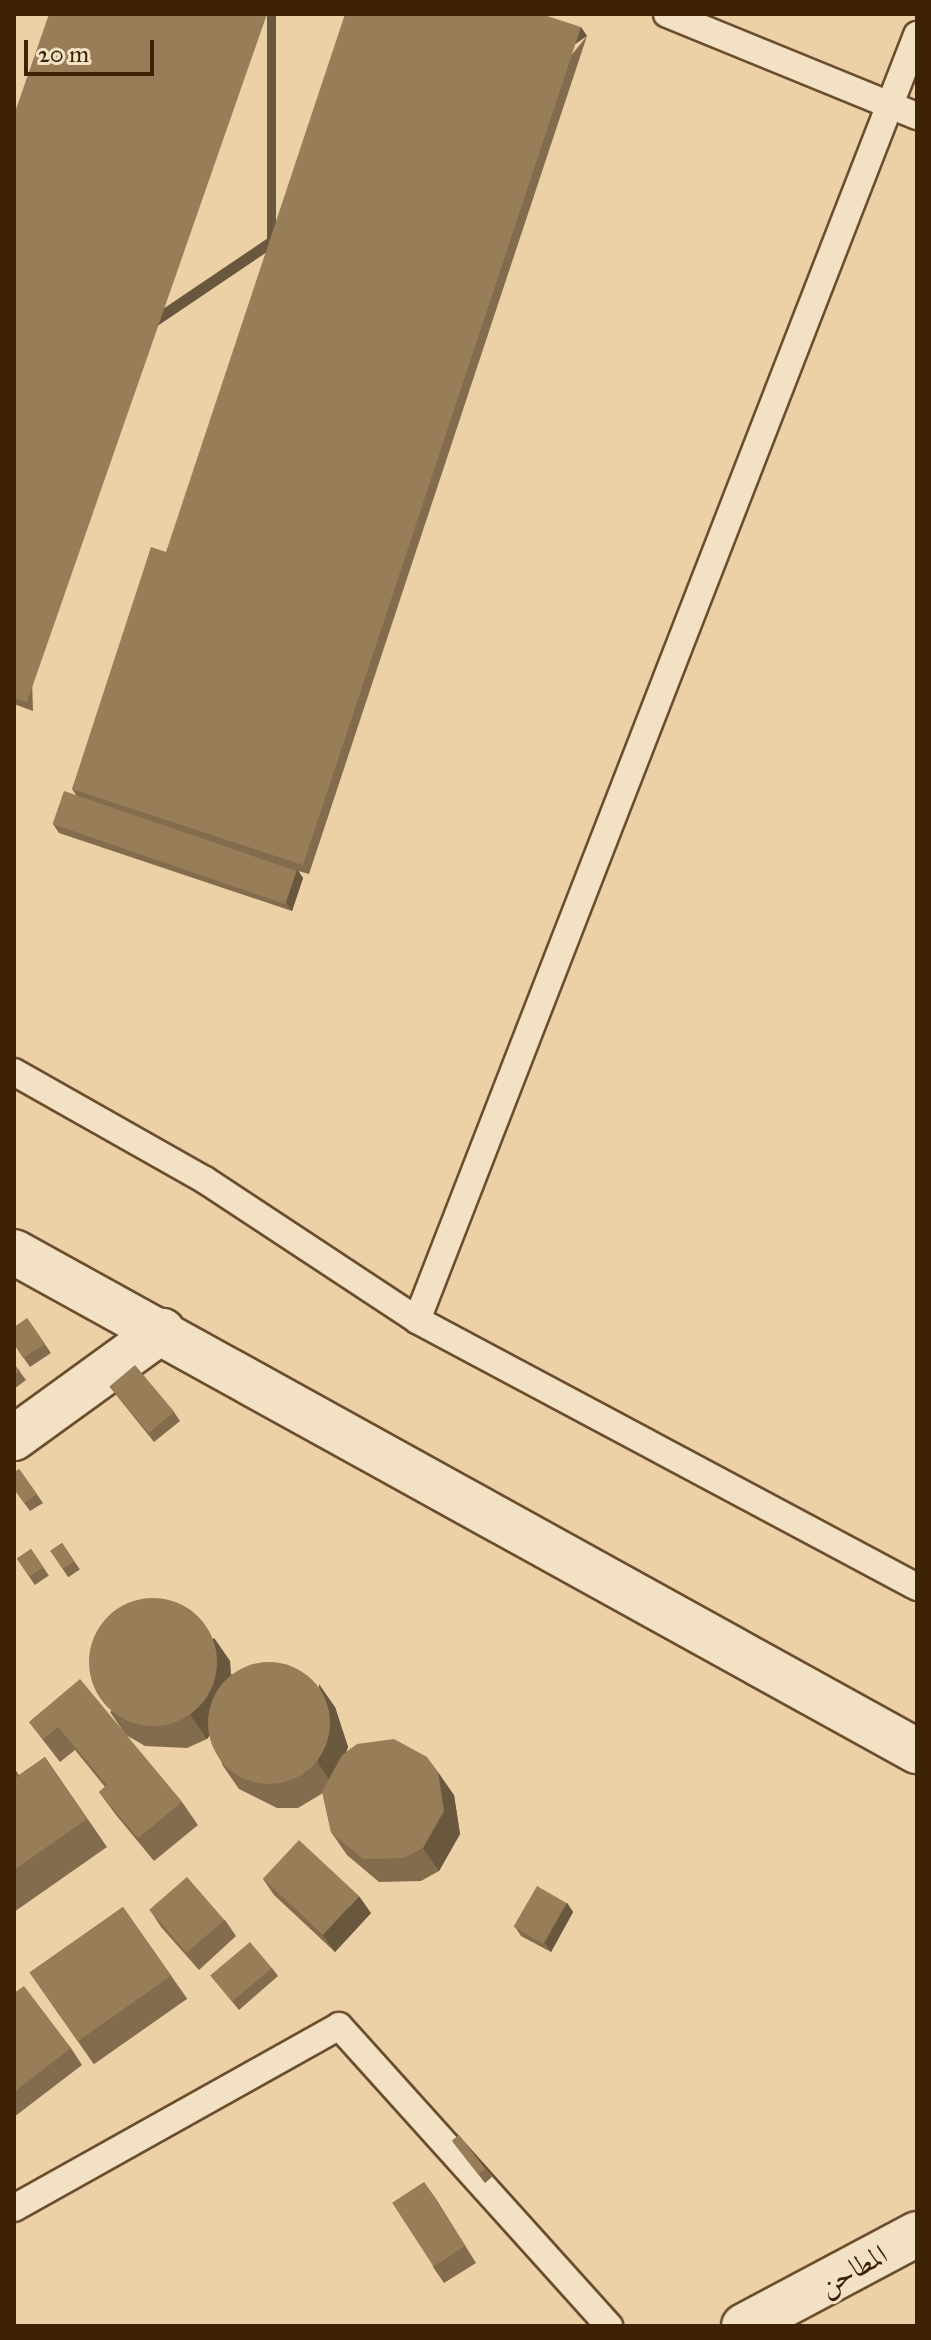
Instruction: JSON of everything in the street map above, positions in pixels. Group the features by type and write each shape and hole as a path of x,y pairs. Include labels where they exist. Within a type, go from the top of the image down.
{"street":[{"path":"14,1252 162,1331 917,1751"},
{"path":"14,1438 162,1331"},
{"name":"المطاحن","path":"744,2326 917,2234"}],"lane":[{"path":"667,14 917,116"},
{"path":"417,1320 917,35"},
{"path":"14,1072 205,1180 417,1320 917,1587"},
{"path":"14,2208 339,2026 609,2326"}],"building":[{"path":"49,14 267,14 27,702 14,698 14,115"},
{"path":"345,14 541,14 581,27 303,865 72,789 151,547 166,552"},
{"path":"64,791 297,871 285,904 53,824"},
{"path":"27,1318 45,1344 23,1358 14,1344 14,1327"},
{"path":"135,1365 174,1412 149,1433 110,1386"},
{"path":"19,1469 37,1494 24,1503 14,1489 14,1472"},
{"path":"62,1543 74,1561 63,1569 50,1551"},
{"path":"31,1549 43,1567 29,1577 17,1559"},
{"path":"153,1598 177,1603 198,1617 212,1638 217,1662 212,1686 198,1707 177,1721 153,1726 129,1721 108,1707 94,1686 89,1662 94,1638 108,1617 129,1603"},
{"path":"269,1662 292,1667 312,1680 325,1700 330,1723 325,1746 312,1766 292,1779 269,1784 246,1779 226,1766 213,1746 208,1723 213,1700 226,1680 246,1667"},
{"path":"80,1679 182,1802 138,1838 99,1792 107,1785 58,1727 43,1739 29,1722"},
{"path":"394,1739 427,1757 438,1772 444,1811 423,1848 404,1858 363,1859 331,1832 322,1792 342,1755 357,1744"},
{"path":"45,1757 87,1819 14,1870 14,1779"},
{"path":"299,1840 359,1896 323,1935 263,1879"},
{"path":"187,1877 224,1920 187,1953 149,1910"},
{"path":"537,1886 566,1903 543,1944 514,1927"},
{"path":"123,1907 171,1976 78,2041 30,1972"},
{"path":"250,1942 272,1968 232,2001 210,1975"},
{"path":"24,1986 71,2048 14,2092 14,1993"},
{"path":"459,2135 485,2169 478,2174 452,2141"},
{"path":"424,2182 465,2246 434,2266 392,2203"}]}
